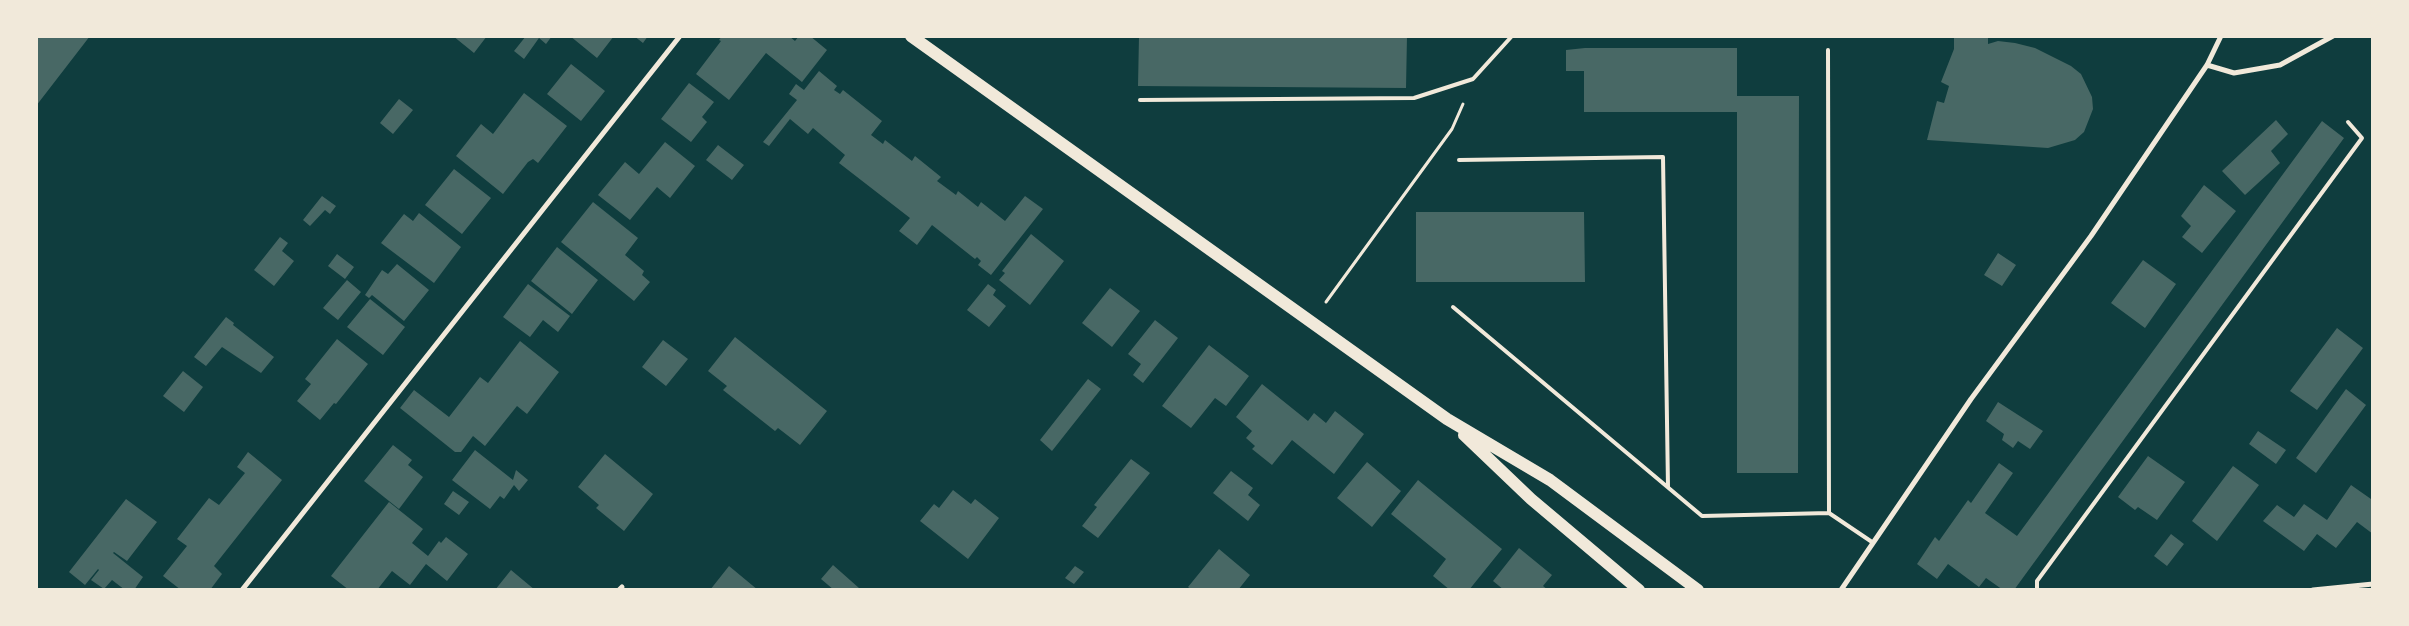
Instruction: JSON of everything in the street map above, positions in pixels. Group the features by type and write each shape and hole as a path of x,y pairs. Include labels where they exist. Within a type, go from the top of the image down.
{"main road":[{"path":"911,36 1448,419 1550,480 1698,590"},
{"path":"1448,419 1531,499 1639,590"}],"street":[{"path":"242,590 680,36"},
{"path":"1841,590 1971,399 2091,236 2206,65 2221,36"},
{"path":"2206,65 2234,73 2280,65 2333,36"},
{"path":"2313,590 2373,584"}],"lane":[{"path":"1140,100 1414,98 1473,79 1512,36"},
{"path":"1828,50 1830,513"},
{"path":"2037,590 2037,581 2362,138 2348,122"},
{"path":"1459,160 1663,157 1668,487"},
{"path":"1453,307 1702,516 1830,513 1872,542"}],"path":[{"path":"1311,323 1452,129 1473,79"}],"building":[{"path":"36,36 90,36 36,106"},
{"path":"453,36 487,36 474,53"},
{"path":"526,36 552,36 546,44 539,38 524,59 514,51"},
{"path":"570,36 614,36 597,58"},
{"path":"634,36 648,36 643,43"},
{"path":"722,36 789,36 795,41 799,36 810,36 827,50 802,82 766,53 729,100 696,74 721,41 719,40"},
{"path":"1139,36 1407,36 1406,88 1138,86"},
{"path":"1954,36 1988,36 1988,44 1998,41 2035,48 2071,66 2081,74 2092,97 2093,109 2084,132 2075,140 2048,148 1927,140 1937,101 1944,103 1949,86 1941,82 1954,49"},
{"path":"1585,48 1737,48 1737,96 1799,96 1798,473 1737,473 1737,112 1584,112 1584,71 1566,71 1566,50"},
{"path":"571,64 605,91 581,121 547,94"},
{"path":"819,71 837,86 834,90 840,94 843,90 882,121 871,135 883,144 885,140 912,161 915,156 941,177 937,181 956,195 958,191 978,207 981,202 1005,221 1025,196 1043,209 991,275 978,265 981,261 977,257 975,259 932,225 917,245 899,231 910,218 839,163 845,155 813,128 808,134 790,119 769,146 763,142 797,100 789,94 796,84 804,90"},
{"path":"689,83 714,102 702,117 707,122 691,142 661,119"},
{"path":"524,93 567,126 538,163 533,159 528,162 503,194 456,156 481,124 493,134"},
{"path":"399,99 413,110 393,134 380,123"},
{"path":"2276,120 2288,134 2271,151 2280,163 2245,195 2222,171"},
{"path":"2322,121 2344,138 2014,590 2003,590 1986,578 1979,587 1948,564 1937,579 1917,564 1935,537 1939,541 1968,500 1971,503 1999,463 2013,473 1985,513 2017,536"},
{"path":"665,142 695,166 670,198 657,187 630,220 598,195 625,162 639,174"},
{"path":"718,145 744,165 732,180 706,160"},
{"path":"454,169 491,198 462,234 425,205"},
{"path":"2204,185 2236,211 2202,253 2182,237 2191,226 2181,216"},
{"path":"322,196 336,206 330,214 325,210 310,226 303,220"},
{"path":"593,202 638,238 625,255 644,271 642,275 650,282 634,301 561,242"},
{"path":"1416,212 1584,212 1585,282 1416,282"},
{"path":"419,213 461,247 434,283 381,243 404,214 413,221"},
{"path":"1031,234 1064,261 1030,305 999,280 1005,273 1002,271"},
{"path":"280,237 288,243 282,251 294,261 274,286 254,270"},
{"path":"557,247 598,280 572,314 531,281"},
{"path":"1998,253 2016,265 2002,286 1984,275"},
{"path":"337,254 354,267 345,279 328,266"},
{"path":"2143,260 2176,284 2145,328 2111,303"},
{"path":"397,264 429,290 404,321 372,295 369,298 365,295 382,270 388,274"},
{"path":"347,280 361,292 338,320 323,308"},
{"path":"528,284 570,316 558,332 543,320 530,337 503,317"},
{"path":"988,284 996,290 993,295 1006,306 989,327 967,310"},
{"path":"1110,288 1140,311 1112,347 1082,323"},
{"path":"370,299 405,327 383,355 347,327"},
{"path":"226,317 234,323 233,325 274,357 261,373 222,347 206,366 194,357"},
{"path":"1155,320 1178,338 1143,383 1133,375 1141,364 1128,354"},
{"path":"2337,328 2363,348 2317,410 2290,391"},
{"path":"735,337 827,411 800,445 778,428 775,431 723,390 727,386 708,371"},
{"path":"337,339 368,364 336,404 334,403 320,420 297,401 311,384 305,379"},
{"path":"663,340 688,359 666,386 642,367"},
{"path":"520,341 559,372 527,414 517,406 485,446 473,436 461,452 455,452 400,408 414,390 449,417 480,377 488,383"},
{"path":"1209,345 1249,376 1226,406 1215,398 1191,428 1162,406"},
{"path":"183,371 203,387 184,412 163,396"},
{"path":"1088,379 1101,389 1052,451 1040,440"},
{"path":"1262,384 1308,421 1314,413 1326,423 1335,411 1364,434 1334,474 1292,440 1272,465 1252,449 1255,446 1246,438 1252,431 1236,417"},
{"path":"2346,389 2366,405 2316,473 2296,458"},
{"path":"1998,402 2043,431 2030,449 2018,441 2013,448 2002,440 2004,434 1986,421"},
{"path":"2258,431 2286,450 2276,464 2249,444"},
{"path":"393,445 412,460 408,465 423,477 399,509 364,481"},
{"path":"475,450 513,480 516,470 528,480 519,491 514,485 504,499 500,496 490,509 452,480"},
{"path":"248,452 282,480 214,566 222,574 210,590 181,590 163,576 187,546 177,539 209,498 219,505 245,473 237,467"},
{"path":"605,454 653,494 624,531 596,508 599,505 578,487"},
{"path":"2148,456 2185,482 2157,520 2138,507 2135,510 2118,497"},
{"path":"1131,459 1150,473 1098,538 1082,526 1097,507 1094,505"},
{"path":"1367,462 1401,491 1372,527 1337,498"},
{"path":"2233,466 2259,485 2217,541 2192,521"},
{"path":"1231,471 1253,488 1248,495 1260,505 1248,521 1213,493"},
{"path":"1418,480 1502,549 1469,590 1450,590 1433,576 1446,559 1391,514"},
{"path":"2351,485 2371,499 2373,497 2373,534 2357,522 2336,548 2317,534 2304,551 2263,521 2277,505 2294,517 2304,504 2327,520"},
{"path":"953,490 971,504 975,499 999,518 968,559 920,521 934,504 939,508"},
{"path":"453,491 469,502 459,515 444,504"},
{"path":"126,499 157,522 127,561 113,553 143,577 134,590 125,590 112,580 104,589 91,580 98,569 85,585 69,572"},
{"path":"389,502 423,529 412,543 428,556 439,541 441,543 446,537 468,554 447,581 426,564 410,585 392,571 377,590 349,590 331,576"},
{"path":"2171,534 2184,544 2167,566 2154,556"},
{"path":"1519,548 1552,575 1543,586 1548,590 1504,590 1493,581"},
{"path":"1219,549 1250,575 1238,590 1192,590 1188,587"},
{"path":"833,565 859,588 857,590 834,590 821,579"},
{"path":"729,566 758,590 710,590"},
{"path":"1075,566 1084,572 1074,584 1065,578"},
{"path":"511,570 535,590 495,590"}]}
